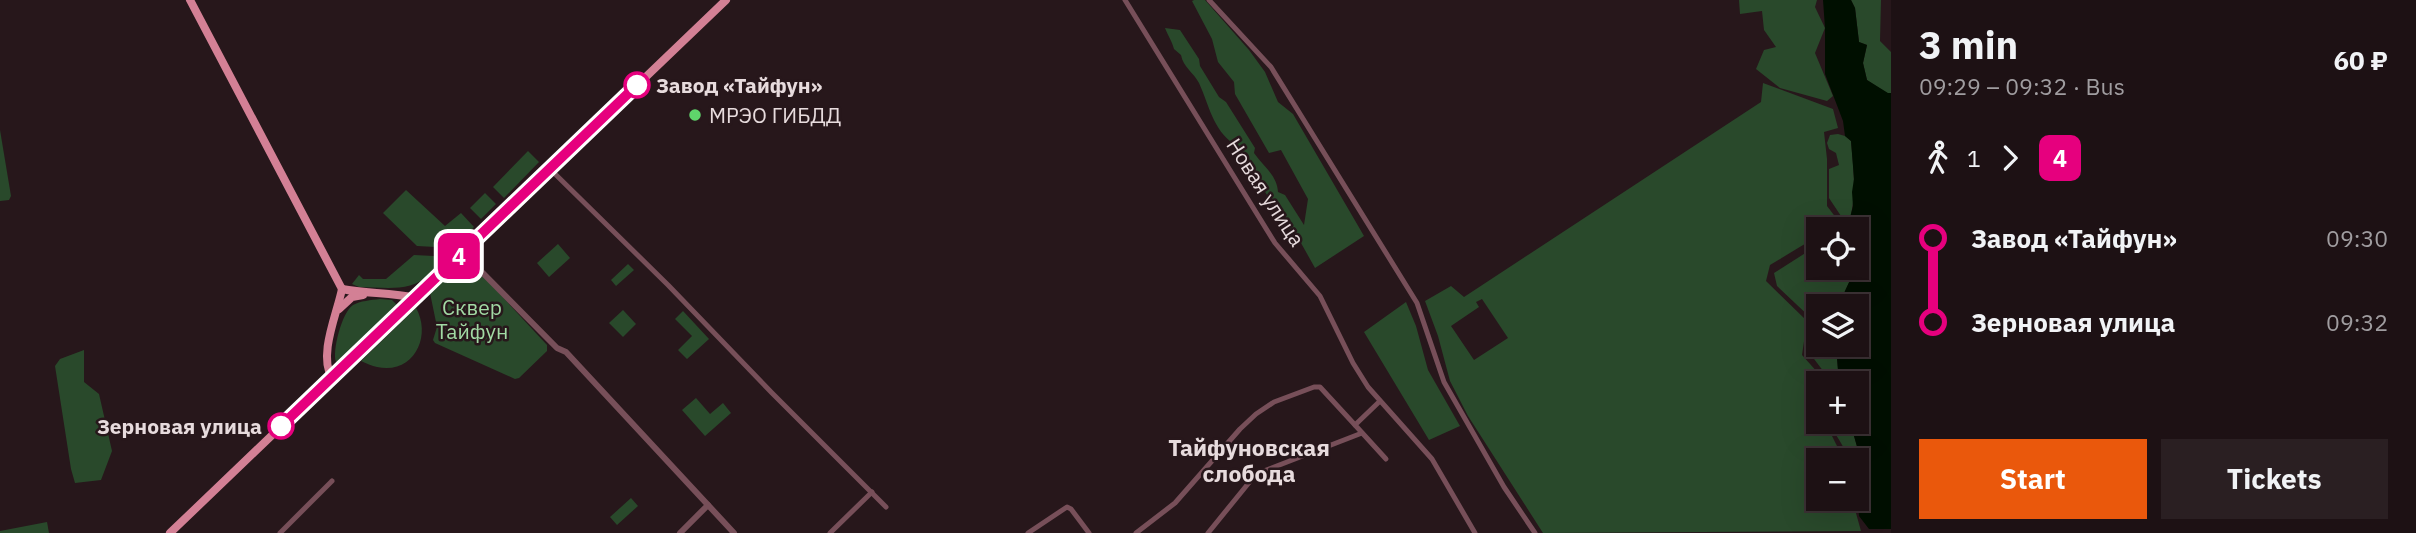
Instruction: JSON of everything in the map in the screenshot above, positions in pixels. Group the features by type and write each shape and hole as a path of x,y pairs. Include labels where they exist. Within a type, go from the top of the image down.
{"main road":[{"path":"190,0 342,289 326,353 327,368 332,378"},
{"path":"170,533 726,0"},
{"path":"342,289 376,294"},
{"path":"338,312 352,297 394,293 416,298"}],"street":[{"name":"Новая улица","path":"1125,0 1276,243 1320,296 1353,363 1380,401 1432,459 1475,533"},
{"path":"1209,0 1271,67 1417,303 1444,382 1504,487 1535,533"},
{"path":"550,169 886,507"},
{"path":"463,253 557,348 566,352 734,533"},
{"path":"1136,533 1175,503 1240,429 1274,402 1314,387 1320,387 1386,459"},
{"path":"1355,425 1380,401"},
{"path":"1208,533 1256,474 1362,433"},
{"path":"280,533 332,481"},
{"path":"830,533 872,492"},
{"path":"680,533 708,505"},
{"path":"1028,533 1067,507 1089,533"}],"green space":[{"path":"1205,0 1265,72 1278,102 1293,114 1364,236 1315,268 1301,243 1288,240 1288,230 1261,185 1249,183 1251,171 1242,155 1233,157 1234,144 1221,132 1199,83 1174,49 1165,28 1180,30 1219,97 1226,102 1255,148 1254,153 1272,176 1278,192 1285,195 1304,225 1308,199 1281,150 1269,153 1235,94 1234,82 1218,62 1212,39 1192,1"},
{"path":"1739,0 1817,0 1815,7 1825,28 1815,53 1833,96 1827,101 1780,88 1756,69 1764,50 1776,47 1764,30 1762,11 1740,14"},
{"path":"1851,0 1881,0 1880,41 1891,52 1891,93 1888,94 1867,80 1863,63 1867,45 1859,42 1855,8"},
{"path":"1763,83 1833,109 1838,128 1824,132 1827,206 1835,217 1806,217 1806,243 1770,265 1766,281 1806,320 1802,355 1816,371 1806,371 1806,434 1831,434 1838,448 1806,448 1806,511 1855,511 1861,531 1543,533 1468,416 1450,381 1425,301 1451,286 1464,297 1761,102","holes":["1482,299 1508,338 1474,360 1451,326 1479,307 1476,302"]},
{"path":"0,130 11,196 9,200 0,201"},
{"path":"1830,135 1845,136 1851,141 1854,190 1850,217 1842,217 1829,198 1829,169 1839,165 1836,153 1829,149 1827,143"},
{"path":"528,151 539,162 504,198 493,187"},
{"path":"406,190 445,226 461,213 474,227 454,248 417,246 383,213"},
{"path":"485,193 496,204 481,219 470,208"},
{"path":"558,244 570,258 549,277 537,263"},
{"path":"1806,253 1806,280 1850,280 1844,294 1806,294 1806,313 1777,286 1774,273"},
{"path":"414,255 434,256 436,265 422,281 396,288 359,287 352,284 359,275 363,279 386,279"},
{"name":"Сквер Тайфун","path":"462,262 472,264 547,345 547,351 519,378 515,379 433,340 437,327 430,293"},
{"path":"628,264 634,270 616,286 611,280"},
{"path":"392,300 396,308 340,362 336,362 335,349 339,332 349,309 359,303"},
{"path":"1406,302 1416,326 1428,370 1460,426 1429,440 1364,332"},
{"path":"416,308 422,330 416,351 410,359 390,368 361,361"},
{"path":"623,310 636,324 623,337 609,323"},
{"path":"683,311 709,339 687,359 678,350 692,336 675,319"},
{"path":"84,350 84,382 99,394 112,451 101,480 75,483 55,366 60,359"},
{"path":"1813,357 1837,357 1838,371 1823,371"},
{"path":"696,398 710,414 723,403 731,413 705,436 682,410"},
{"path":"1835,434 1853,434 1857,448 1843,448"},
{"path":"631,498 638,506 617,525 610,517"},
{"path":"47,522 49,533 0,533 0,531"}],"shaded area":[{"path":"1823,0 1851,0 1855,8 1859,42 1867,45 1863,63 1867,80 1891,93 1891,529 1869,529 1859,516 1859,511 1869,511 1869,448 1857,448 1853,434 1869,434 1869,371 1838,371 1837,357 1869,357 1869,294 1844,294 1850,280 1869,280 1869,217 1850,217 1854,179 1851,141 1845,136 1843,121 1825,74"}],"bus line":[{"name":"4","path":"281,426 637,85"}],"place":[{"name":"Завод «Тайфун»","path":"637,85"},
{"name":"МРЭО ГИБДД","path":"695,115"},
{"name":"Зерновая улица","path":"281,426"}],"district":[{"name":"Тайфуновская слобода","path":"1249,460"}]}
